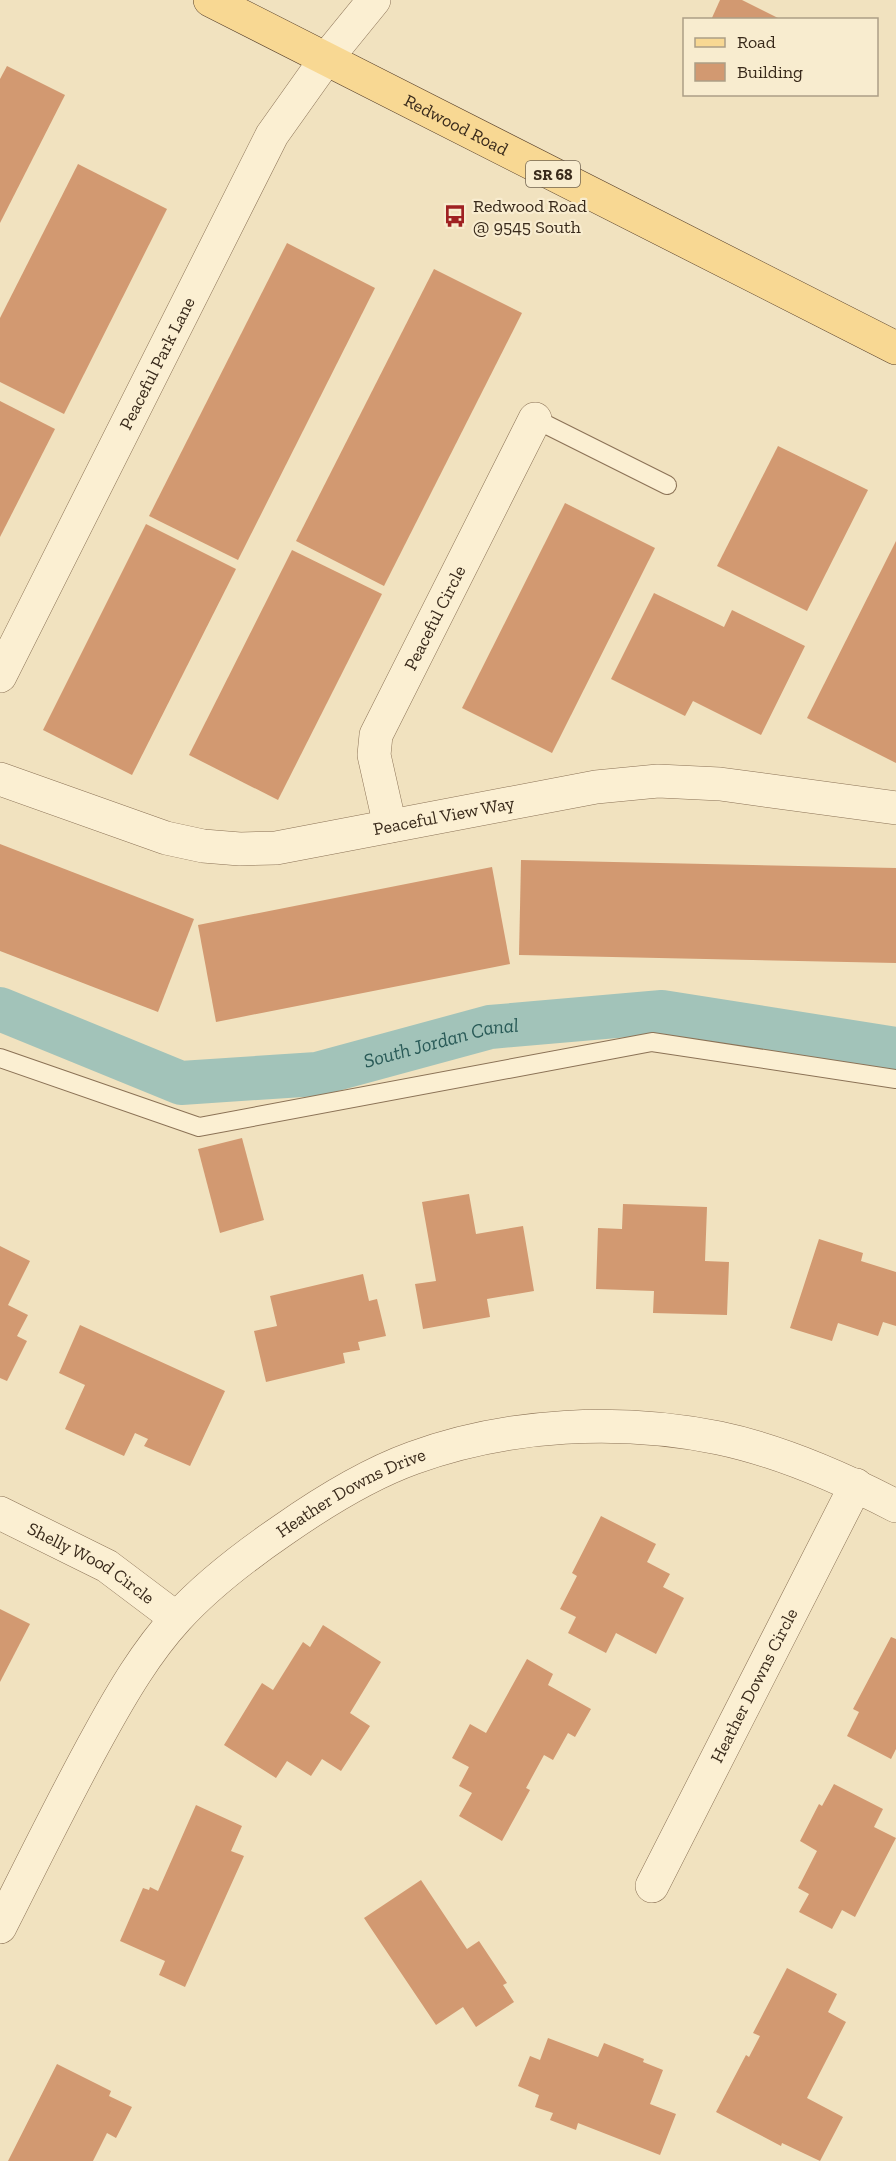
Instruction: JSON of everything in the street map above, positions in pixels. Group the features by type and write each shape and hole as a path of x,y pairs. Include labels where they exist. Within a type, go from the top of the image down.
{"main road":[{"name":"Redwood Road","path":"210,0 896,348"}],"street":[{"name":"Peaceful Park Lane","path":"0,676 272,135 326,59 374,0"},
{"name":"Peaceful Circle","path":"390,826 374,755 376,735 535,419"},
{"name":"Peaceful View Way","path":"0,779 166,838 203,846 240,849 276,848 596,787 658,781 720,784 896,808"},
{"name":"Heather Downs Drive","path":"0,1927 84,1762 126,1686 176,1618 234,1564 353,1485 413,1458 474,1441 534,1430 595,1426 658,1429 731,1441 786,1457 856,1485 896,1506"},
{"name":"Heather Downs Circle","path":"652,1886 856,1485"},
{"name":"Shelly Wood Circle","path":"0,1513 107,1566 176,1618"}],"lane":[{"path":"535,419 667,485"},
{"path":"0,1058 199,1127 652,1042 896,1079"}],"building":[{"path":"720,0 742,0 778,18 712,18"},
{"path":"7,66 65,95 0,223 0,79"},
{"path":"78,164 167,209 64,414 0,382 0,318"},
{"path":"287,243 375,288 238,560 149,516"},
{"path":"434,269 522,313 384,586 296,541"},
{"path":"0,401 55,429 0,537"},
{"path":"778,446 868,490 807,611 717,566"},
{"path":"565,503 655,548 552,753 462,708"},
{"path":"146,524 236,569 132,775 43,730"},
{"path":"896,541 896,763 807,718"},
{"path":"292,550 382,594 278,800 189,755"},
{"path":"654,593 724,627 732,610 805,646 761,735 693,701 685,716 611,679"},
{"path":"0,844 194,919 158,1012 0,951"},
{"path":"521,860 896,868 896,963 519,955"},
{"path":"492,867 510,964 216,1022 198,925"},
{"path":"242,1138 264,1220 220,1233 198,1149"},
{"path":"469,1194 476,1234 523,1226 534,1291 487,1299 490,1317 423,1329 415,1284 436,1281 422,1202"},
{"path":"623,1204 707,1207 705,1261 729,1262 727,1315 653,1313 654,1291 596,1289 598,1228 622,1229"},
{"path":"819,1239 863,1253 861,1261 896,1272 896,1326 883,1322 878,1336 838,1323 832,1341 790,1328"},
{"path":"0,1246 30,1261 8,1305 28,1315 17,1336 27,1341 7,1381 0,1378"},
{"path":"363,1274 369,1301 377,1299 386,1336 358,1342 360,1350 343,1353 345,1363 266,1382 254,1331 277,1326 270,1296"},
{"path":"80,1325 225,1391 190,1466 144,1446 148,1439 135,1433 124,1456 65,1429 85,1385 59,1373"},
{"path":"601,1516 656,1544 647,1562 670,1574 663,1587 684,1598 656,1654 616,1633 606,1653 568,1633 576,1617 560,1609 577,1576 572,1573"},
{"path":"0,1609 30,1624 0,1682"},
{"path":"323,1625 381,1662 350,1713 370,1726 341,1771 322,1759 311,1776 287,1761 276,1778 224,1745 262,1683 273,1690 303,1642 310,1647"},
{"path":"891,1637 896,1639 896,1749 891,1759 847,1736 859,1712 853,1709"},
{"path":"527,1659 553,1674 548,1685 591,1709 575,1737 568,1733 553,1760 544,1755 526,1788 530,1790 502,1841 459,1816 472,1793 459,1786 469,1767 452,1758 470,1724 486,1733"},
{"path":"834,1784 883,1809 874,1827 896,1838 855,1917 842,1910 832,1929 799,1912 809,1894 798,1888 817,1851 800,1841 819,1804 822,1806"},
{"path":"196,1805 242,1826 231,1851 244,1856 185,1987 159,1975 165,1961 120,1941 143,1888 149,1890 150,1887 158,1891"},
{"path":"421,1880 467,1949 479,1941 507,1983 503,1985 514,2002 476,2027 463,2007 436,2025 364,1918"},
{"path":"787,1968 837,1994 828,2012 846,2022 807,2098 843,2117 820,2161 782,2143 781,2146 716,2112 746,2055 749,2057 760,2036 753,2033"},
{"path":"548,2038 598,2057 604,2043 644,2059 643,2062 663,2070 650,2104 676,2114 660,2155 578,2123 576,2130 550,2120 553,2113 535,2107 539,2095 518,2086 530,2056 540,2060"},
{"path":"57,2064 111,2091 109,2096 132,2107 116,2138 107,2133 93,2161 8,2161"}],"waterway":[{"name":"South Jordan Canal","path":"0,1009 181,1083 317,1074 490,1027 662,1012 896,1049"}],"place":[{"name":"Redwood Road @ 9545 South","path":"455,216"}]}
